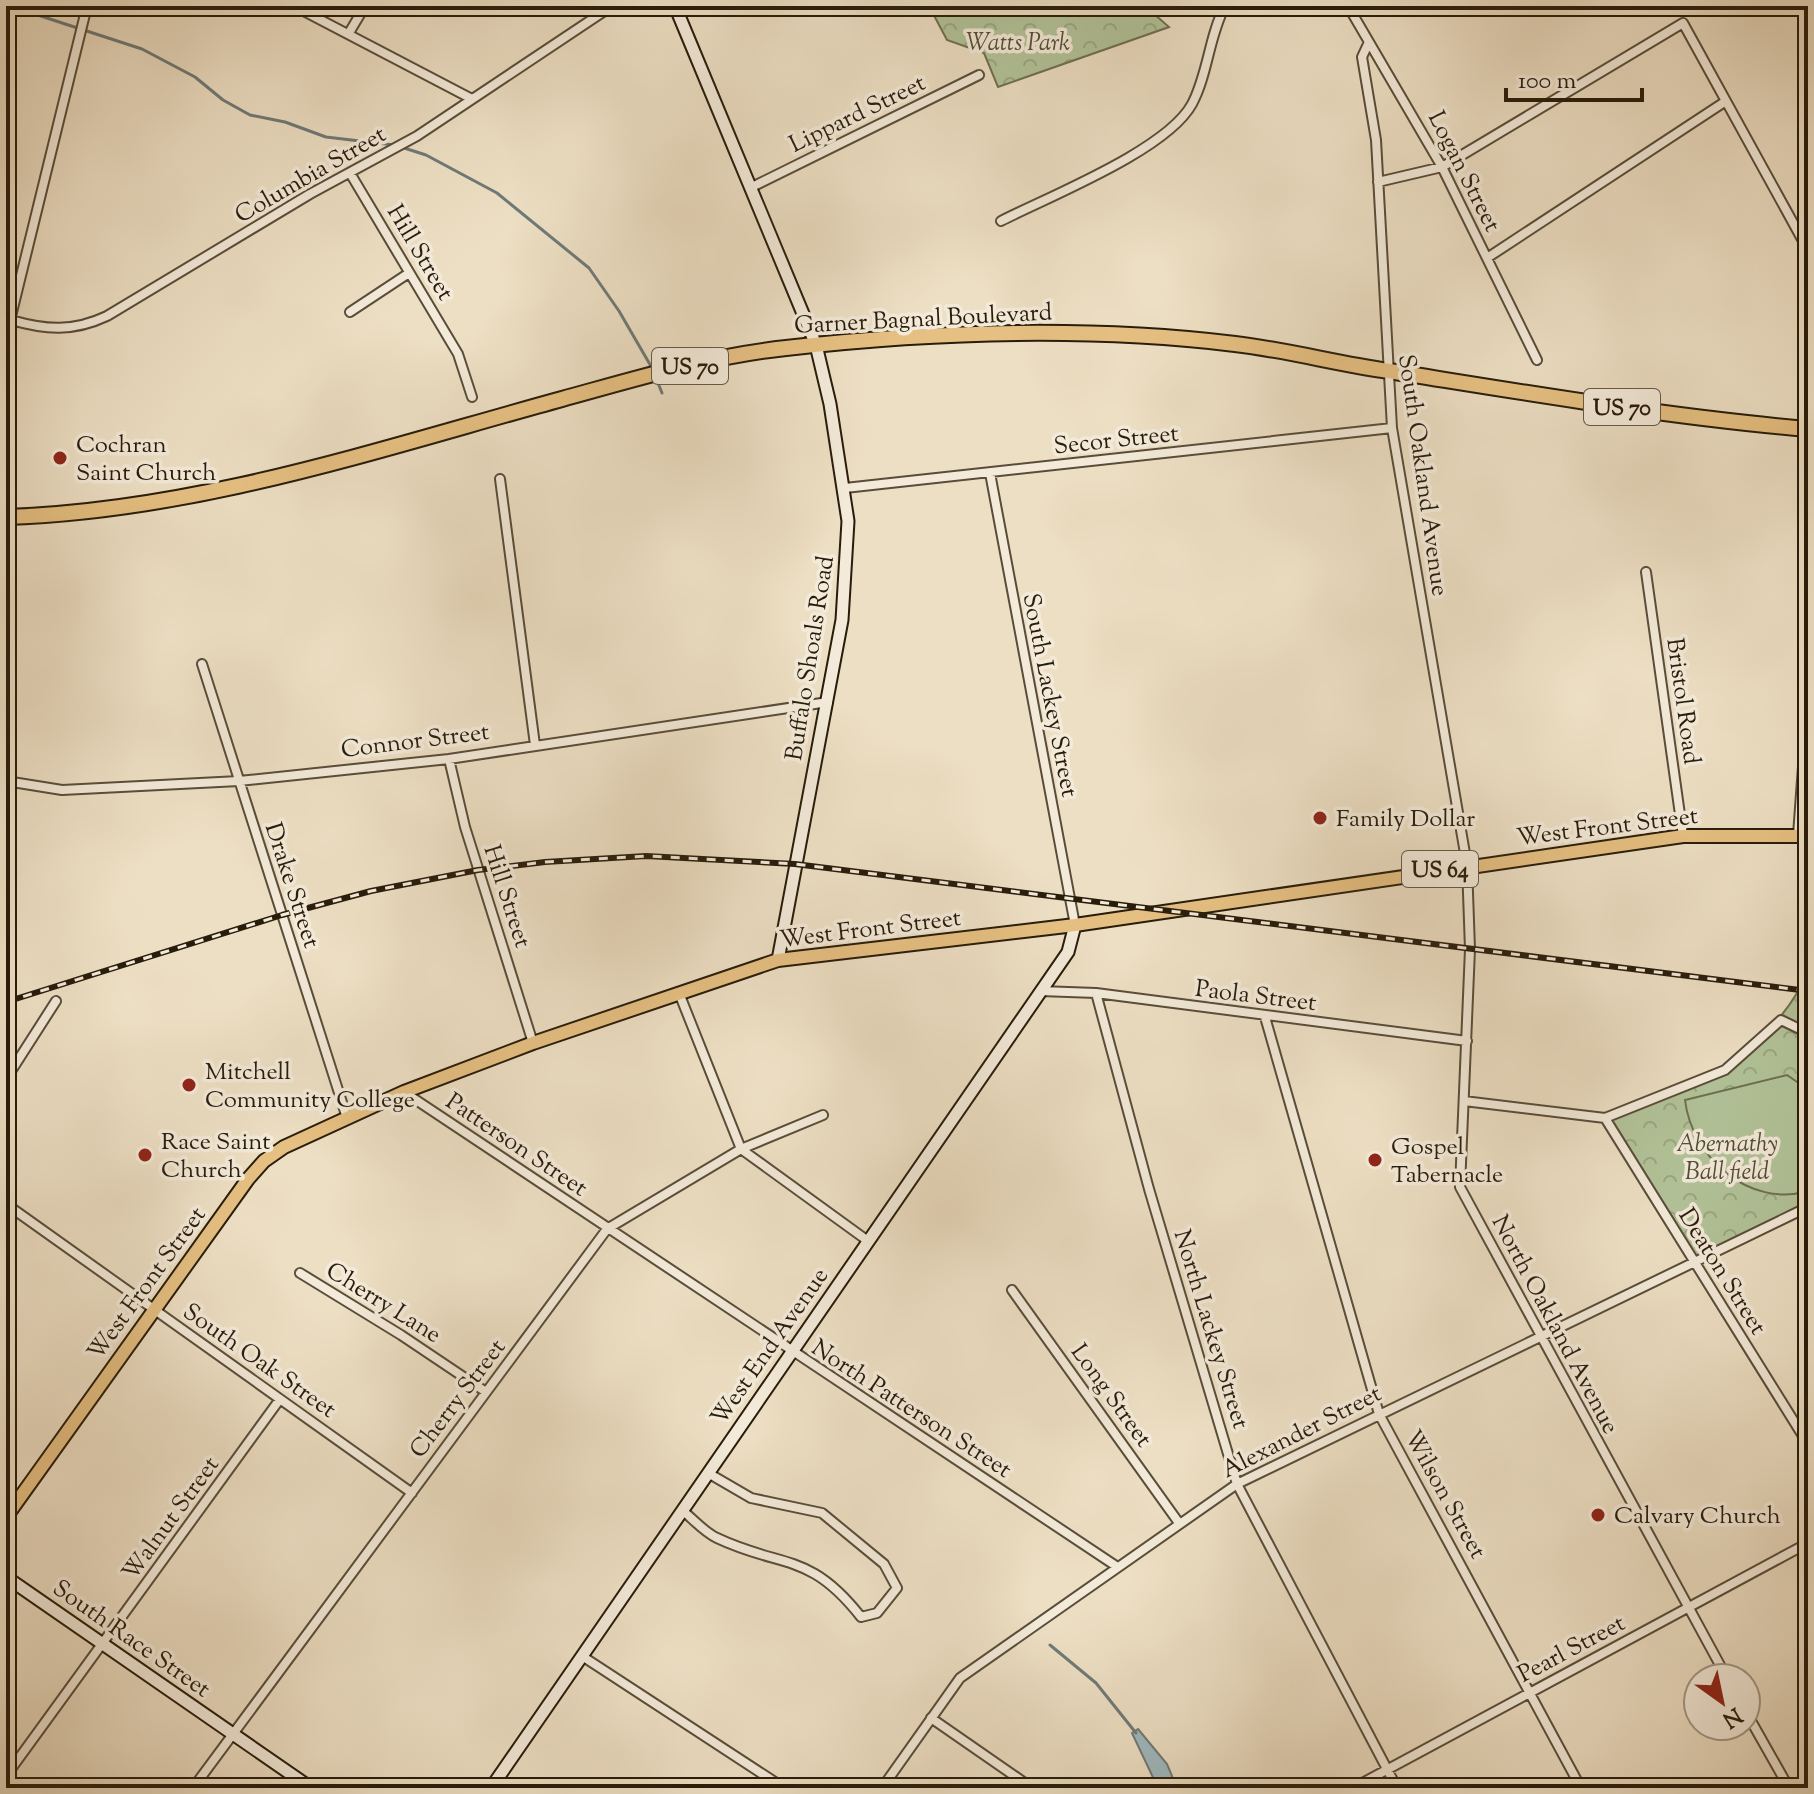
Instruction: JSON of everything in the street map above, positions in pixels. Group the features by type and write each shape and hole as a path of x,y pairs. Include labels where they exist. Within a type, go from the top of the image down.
{"highway":[{"name":"Garner Bagnal Boulevard","path":"6,517 91,512 189,497 304,470 658,373 778,348 976,332 1090,332 1239,344 1386,371 1725,422 1808,429"}],"main road":[{"name":"West Front Street","path":"6,1517 264,1161 404,1092 533,1043 778,960 1075,925 1467,865 1683,836 1803,836"}],"street":[{"path":"6,337 87,6"},
{"path":"294,6 472,99"},
{"path":"349,33 365,6"},
{"name":"Columbia Street","path":"11,320 51,330 78,328 95,321 417,136 612,6"},
{"name":"Buffalo Shoals Road","path":"675,6 816,345 845,488 849,548 846,583 828,702 778,960"},
{"path":"1001,221 1143,149 1173,127 1193,102 1225,6"},
{"name":"Logan Street","path":"1348,6 1442,167 1537,360"},
{"path":"1378,182 1442,167 1683,23 1808,250"},
{"name":"South Oakland Avenue","path":"1369,42 1362,57 1376,140 1386,371 1392,428 1467,865"},
{"name":"Lippard Street","path":"752,187 979,75"},
{"path":"1487,258 1726,101"},
{"name":"Hill Street","path":"350,173 458,354 472,397"},
{"path":"350,312 409,273"},
{"name":"Secor Street","path":"845,488 1392,428"},
{"name":"South Lackey Street","path":"990,473 1075,925"},
{"path":"500,479 535,745"},
{"name":"Bristol Road","path":"1646,572 1683,836"},
{"name":"Drake Street","path":"202,664 347,1118"},
{"path":"1803,836 1808,698"},
{"name":"Connor Street","path":"6,781 62,790 239,781 449,759 828,702"},
{"name":"Hill Street","path":"449,759 470,842 533,1043"},
{"name":"North Oakland Avenue","path":"1467,865 1470,949 1460,1187 1718,1662"},
{"name":"West End Avenue","path":"491,1788 1068,952 1075,925"},
{"name":"Paola Street","path":"1040,991 1096,993 1467,1041"},
{"path":"679,993 741,1149 868,1241"},
{"name":"North Lackey Street","path":"1096,993 1149,1189 1237,1484 1397,1788"},
{"path":"6,1079 56,1001"},
{"name":"Wilson Street","path":"1265,1017 1379,1414 1581,1788"},
{"path":"1464,1101 1605,1118 1725,1070 1781,1020 1808,1033"},
{"name":"Patterson Street","path":"404,1092 607,1229"},
{"name":"Cherry Street","path":"193,1788 607,1229 741,1149 823,1115"},
{"name":"Deaton Street","path":"1605,1118 1808,1444"},
{"name":"South Oak Street","path":"6,1204 412,1493"},
{"name":"Alexander Street","path":"882,1788 960,1678 1237,1484 1808,1207"},
{"name":"North Patterson Street","path":"607,1229 1116,1566"},
{"name":"Cherry Lane","path":"300,1273 486,1392"},
{"name":"Long Street","path":"1012,1290 1179,1523"},
{"name":"Walnut Street","path":"6,1776 280,1399"},
{"path":"682,1510 714,1536 780,1557 822,1576 839,1589 861,1617 877,1613 897,1588 884,1564 822,1513 751,1498 708,1473"},
{"name":"Pearl Street","path":"1353,1788 1808,1543"},
{"name":"South Race Street","path":"6,1577 311,1788"},
{"path":"582,1656 784,1788"},
{"path":"931,1718 1032,1788"},
{"path":"1762,1740 1789,1788"}],"green space":[{"name":"Watts Park","path":"929,6 1145,6 1169,27 998,87 984,53 947,40"},
{"name":"Abernathy Ball field","path":"1799,990 1808,991 1808,1207 1694,1262 1605,1118 1690,1084 1738,1057 1760,1039"},
{"path":"1787,1075 1803,1086 1808,1103 1808,1191 1786,1194 1765,1192 1727,1174 1711,1159 1690,1121 1685,1100"}],"water":[{"path":"1138,1729 1167,1764 1177,1788 1158,1788 1132,1733"}],"waterway":[{"path":"10,6 142,49 195,77 223,100 250,115 285,122 326,137 394,145"},
{"path":"401,147 426,155 497,193 589,268 619,311 652,368"},
{"path":"656,378 662,393"},
{"path":"1050,1645 1096,1683 1136,1733"}],"railway":[{"path":"6,1002 282,915 371,891 478,870 545,862 646,856 795,864 1808,991"}],"place":[{"name":"Cochran Saint Church","path":"60,458"},
{"name":"Family Dollar","path":"1320,818"},
{"name":"Mitchell Community College","path":"189,1085"},
{"name":"Race Saint Church","path":"145,1155"},
{"name":"Gospel Tabernacle","path":"1375,1160"},
{"name":"Calvary Church","path":"1598,1515"}]}
